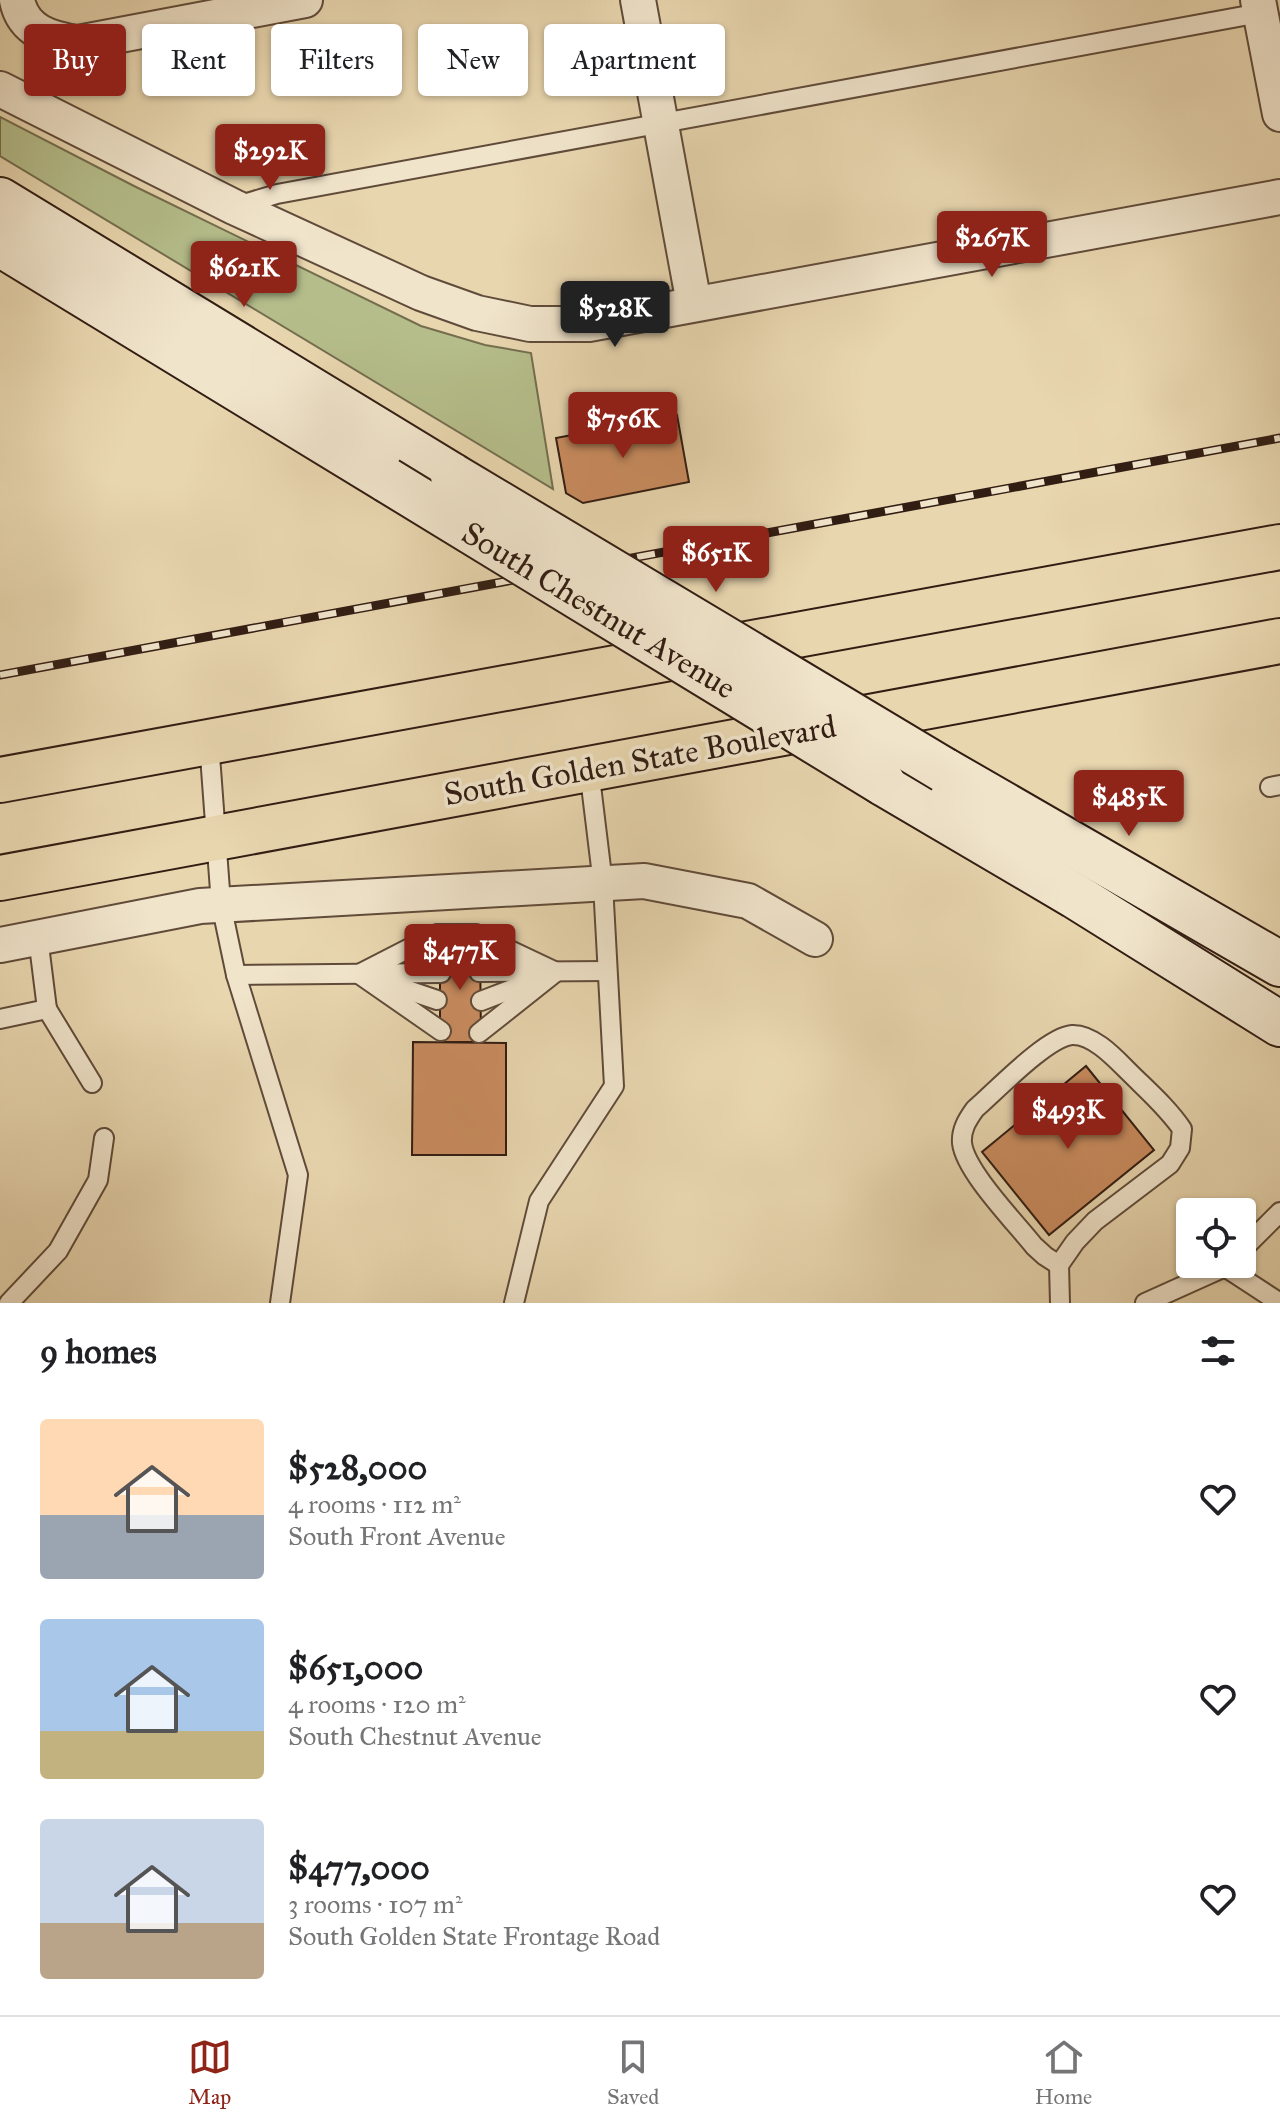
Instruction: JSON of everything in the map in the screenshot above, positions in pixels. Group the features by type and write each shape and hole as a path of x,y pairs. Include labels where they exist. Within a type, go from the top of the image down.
{"main road":[{"name":"South Chestnut Avenue","path":"0,200 944,770 1280,964"},
{"name":"South Chestnut Avenue","path":"0,244 883,783 1075,896 1280,1024"},
{"path":"0,780 1280,547"},
{"name":"South Golden State Boulevard","path":"0,878 1280,641"}],"street":[{"path":"17,0 26,21 37,32 56,40 78,43 305,0"},
{"path":"638,0 694,304"},
{"path":"1259,7 1280,114"},
{"path":"0,89 234,207 421,293 477,313 530,324 589,324 1280,197"},
{"path":"0,945 200,906 644,881 748,901 815,939"}],"lane":[{"path":"234,207 277,194 661,125 1259,7"},
{"path":"209,741 221,904 236,975 298,1175 280,1303"},
{"path":"514,1303 539,1201 614,1086 603,884 589,769"},
{"path":"359,974 437,934 476,934 556,972"},
{"path":"38,937 47,1009 92,1083"},
{"path":"479,972 607,971"},
{"path":"481,1001 556,972"},
{"path":"479,1033 556,972"},
{"path":"236,975 441,973"},
{"path":"359,974 437,1000"},
{"path":"359,974 441,1031"},
{"path":"0,1019 47,1009"},
{"path":"1059,1265 1034,1246 977,1176 965,1158 962,1140 965,1122 975,1109 1052,1042 1073,1035 1093,1041 1111,1054 1174,1117 1182,1129 1180,1148 1170,1164 1095,1221 1075,1242 1059,1265 1060,1303"},
{"path":"9,1303 58,1251 98,1180 104,1138"},
{"path":"1256,1236 1280,1212"},
{"path":"1145,1303 1200,1278"},
{"path":"1244,1278 1280,1303"}],"green space":[{"path":"0,117 421,326 485,345 531,353 553,489 0,156"}],"building":[{"path":"677,415 689,482 583,503 566,493 556,438"},
{"path":"480,941 481,1042 440,1042 440,942"},
{"path":"413,1042 506,1043 506,1155 412,1155"},
{"path":"1086,1066 1154,1150 1049,1235 982,1152"}],"railway":[{"path":"0,675 1280,438"}]}
